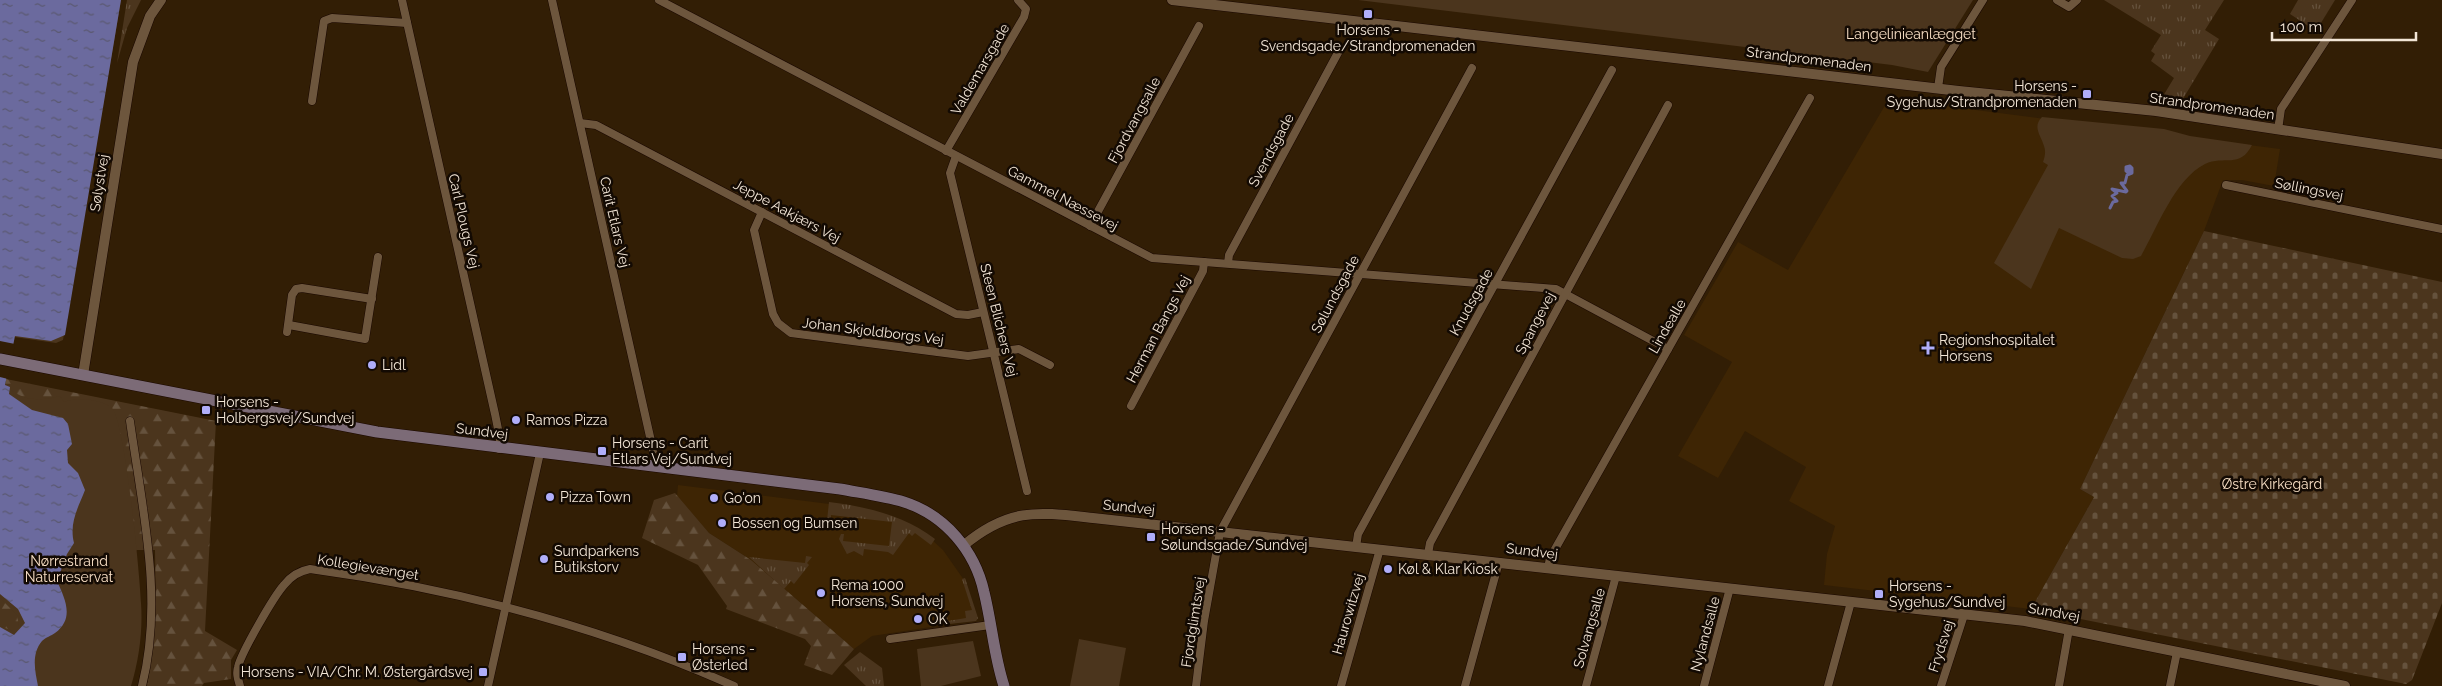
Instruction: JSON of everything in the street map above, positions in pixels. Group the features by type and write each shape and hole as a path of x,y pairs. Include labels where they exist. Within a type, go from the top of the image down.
{"main road":[{"name":"Sundvej","path":"6,360 377,432 840,489 902,501 925,511 939,520 964,545"},
{"path":"964,545 975,566 984,590 1004,686"}],"street":[{"name":"Sølystvej","path":"82,375 133,62 150,16 161,0"},
{"name":"Carl Plougs Vej","path":"402,0 500,439 499,448"},
{"name":"Carit Etlars Vej","path":"552,0 653,450"},
{"name":"Gammel Næssevej","path":"659,0 1152,258 1556,289 1566,292"},
{"name":"Valdemarsgade","path":"946,151 1024,17 1026,8 1018,0"},
{"name":"Strandpromenaden","path":"1172,0 1938,88 2156,111 2442,154"},
{"path":"1938,88 1941,67 1983,0"},
{"path":"2057,0 2069,7 2077,0"},
{"path":"2278,130 2281,109 2352,0"},
{"path":"312,101 324,21 332,18 407,23"},
{"name":"Fjordvangsalle","path":"1090,226 1199,26"},
{"name":"Svendsgade","path":"1228,263 1229,255 1340,49"},
{"name":"Sølundsgade","path":"1220,532 1472,68"},
{"name":"Knudsgade","path":"1356,547 1358,534 1612,70"},
{"name":"Lindealle","path":"1548,568 1550,558 1810,98"},
{"name":"Spangevej","path":"1428,554 1430,543 1668,105"},
{"name":"Jeppe Aakjærs Vej","path":"580,122 596,124 956,314 968,315 983,312"},
{"name":"Steen Blichers Vej","path":"956,156 950,173 1027,491"},
{"name":"Søllingsvej","path":"2226,185 2442,229"},
{"name":"Johan Skjoldborgs Vej","path":"762,212 756,224 755,234 773,314 785,330 798,335 961,355 993,353"},
{"path":"372,299 302,288 296,289 292,295 288,329 365,339 372,299 378,257"},
{"name":"Herman Bangs Vej","path":"1131,406 1203,271 1204,262"},
{"path":"1566,292 1668,349"},
{"path":"993,353 1012,348 1019,349 1050,366"},
{"path":"130,421 150,552 151,615 142,686"},
{"path":"488,686 540,453"},
{"name":"Sundvej","path":"964,545 978,533 1001,521 1018,515 1037,513 1428,554 1964,615 2069,629 2339,685"},
{"name":"Fjordglimtsvej","path":"1196,686 1204,621 1220,532"},
{"name":"Haurowitzvej","path":"1341,686 1380,549"},
{"path":"1465,686 1499,562"},
{"name":"Kollegievænget","path":"240,686 237,672 244,651 283,586 300,571 310,569 507,606 614,638 734,686"},
{"name":"Solvangsalle","path":"1586,686 1616,576"},
{"name":"Nylandsalle","path":"1704,686 1730,588"},
{"path":"1828,686 1851,602"},
{"name":"Frydsvej","path":"1941,686 1964,615"},
{"path":"890,639 990,625"},
{"path":"2058,686 2069,629"},
{"path":"2170,686 2177,652"}],"shaded area":[{"name":"Regionshospitalet Horsens","path":"1887,102 1914,102 2280,149 2274,186 2242,180 2223,180 2204,231 2080,489 2094,497 2031,609 1824,585 1827,554 1835,526 1789,501 1806,467 1745,431 1718,478 1678,456 1732,362 1684,335 1738,242 1788,270"},
{"path":"678,485 861,508 931,539 943,550 964,580 975,614 970,621 872,636 854,649 751,560 709,533 677,496"}],"green space":[{"name":"Nørrestrand Naturreservat","path":"0,0 121,0 63,340 56,343 14,337 4,383 16,393 30,399 60,396 64,402 81,399 100,402 111,407 116,417 131,499 141,603 140,645 131,686 0,686 0,626 13,631 19,626 17,615 0,598"},
{"path":"127,0 141,0 127,28 117,63"},
{"name":"Langelinieanlægget","path":"1358,0 1973,0 1928,72 1892,65"},
{"path":"2104,0 2224,0 2205,30 2219,39 2181,102 2160,101 2174,78 2151,61 2155,54 2151,51 2161,35"},
{"path":"2298,0 2335,0 2316,31 2290,14"},
{"path":"2042,117 2164,129 2190,136 2252,145 2242,157 2205,164 2194,171 2176,192 2141,256 2133,259 2122,258 2059,228 2031,289 1994,263 2048,165 2043,162 2045,150 2037,128"},
{"name":"Østre Kirkegård","path":"2204,231 2442,282 2442,603 2412,680 2406,684 2031,609 2094,497 2080,489"},
{"path":"6,379 216,421 205,631 237,650 231,660 231,679 204,683 202,686 147,686 155,618 155,550 137,550 118,559 21,403 5,386"},
{"path":"675,493 709,533 751,560 854,649 832,675 804,665 811,646 805,639 726,609 727,606 698,565 642,538 654,500"},
{"path":"829,502 885,513 911,524 935,539 931,545 915,533 912,536 909,533 893,555 888,552 864,549 863,556 854,551 847,554 839,539 841,534 844,534 843,541 889,546 892,522 831,515 830,521 827,521"},
{"path":"806,556 812,557 807,563 809,565 794,584 791,581 784,589 749,557 805,563"},
{"path":"965,578 978,618 976,621 949,624 946,622 946,611 948,621 966,618 965,611 972,610 962,579"},
{"path":"0,594 25,623 14,636 0,627"},
{"path":"1079,639 1126,648 1119,686 1070,686"},
{"path":"973,641 981,676 941,686 921,686 917,649"},
{"path":"860,652 882,668 884,686 866,686 844,665"}],"water":[{"name":"Nørrestrand Naturreservat","path":"0,0 121,0 65,335 51,341 15,336 5,385 10,387 9,394 32,410 63,418 68,424 72,444 67,450 68,463 78,473 85,490 73,522 74,543 67,554 57,581 65,601 67,615 61,627 55,633 45,638 36,651 35,663 38,686 0,686 0,627 14,635 25,623 18,609 0,594"}],"pier":[{"path":"0,341 15,344 8,379 0,377"}],"waterway":[{"path":"2110,208 2113,202 2117,201 2112,196 2117,193 2112,189 2127,191 2121,183 2125,183 2127,175 2132,173 2132,168 2130,166 2126,167 2126,171 2129,173 2131,170 2128,168 2127,171 2129,169"}],"place":[{"name":"Horsens - Svendsgade/Strandpromenaden","path":"1368,14"},
{"name":"Horsens - Sygehus/Strandpromenaden","path":"2087,94"},
{"name":"Regionshospitalet Horsens","path":"1928,348"},
{"name":"Lidl","path":"372,365"},
{"name":"Horsens - Holbergsvej/Sundvej","path":"206,410"},
{"name":"Ramos Pizza","path":"516,420"},
{"name":"Horsens - Carit Etlars Vej/Sundvej","path":"602,451"},
{"name":"Pizza Town","path":"550,497"},
{"name":"Go'on","path":"714,498"},
{"name":"Bossen og Bumsen","path":"722,523"},
{"name":"Horsens - Sølundsgade/Sundvej","path":"1151,537"},
{"name":"Sundparkens Butikstorv","path":"544,559"},
{"name":"Køl & Klar Kiosk","path":"1388,569"},
{"name":"Rema 1000 Horsens, Sundvej","path":"821,593"},
{"name":"Horsens - Sygehus/Sundvej","path":"1879,594"},
{"name":"OK","path":"918,619"},
{"name":"Horsens - Østerled","path":"682,657"},
{"name":"Horsens - VIA/Chr. M. Østergårdsvej","path":"483,672"}]}
